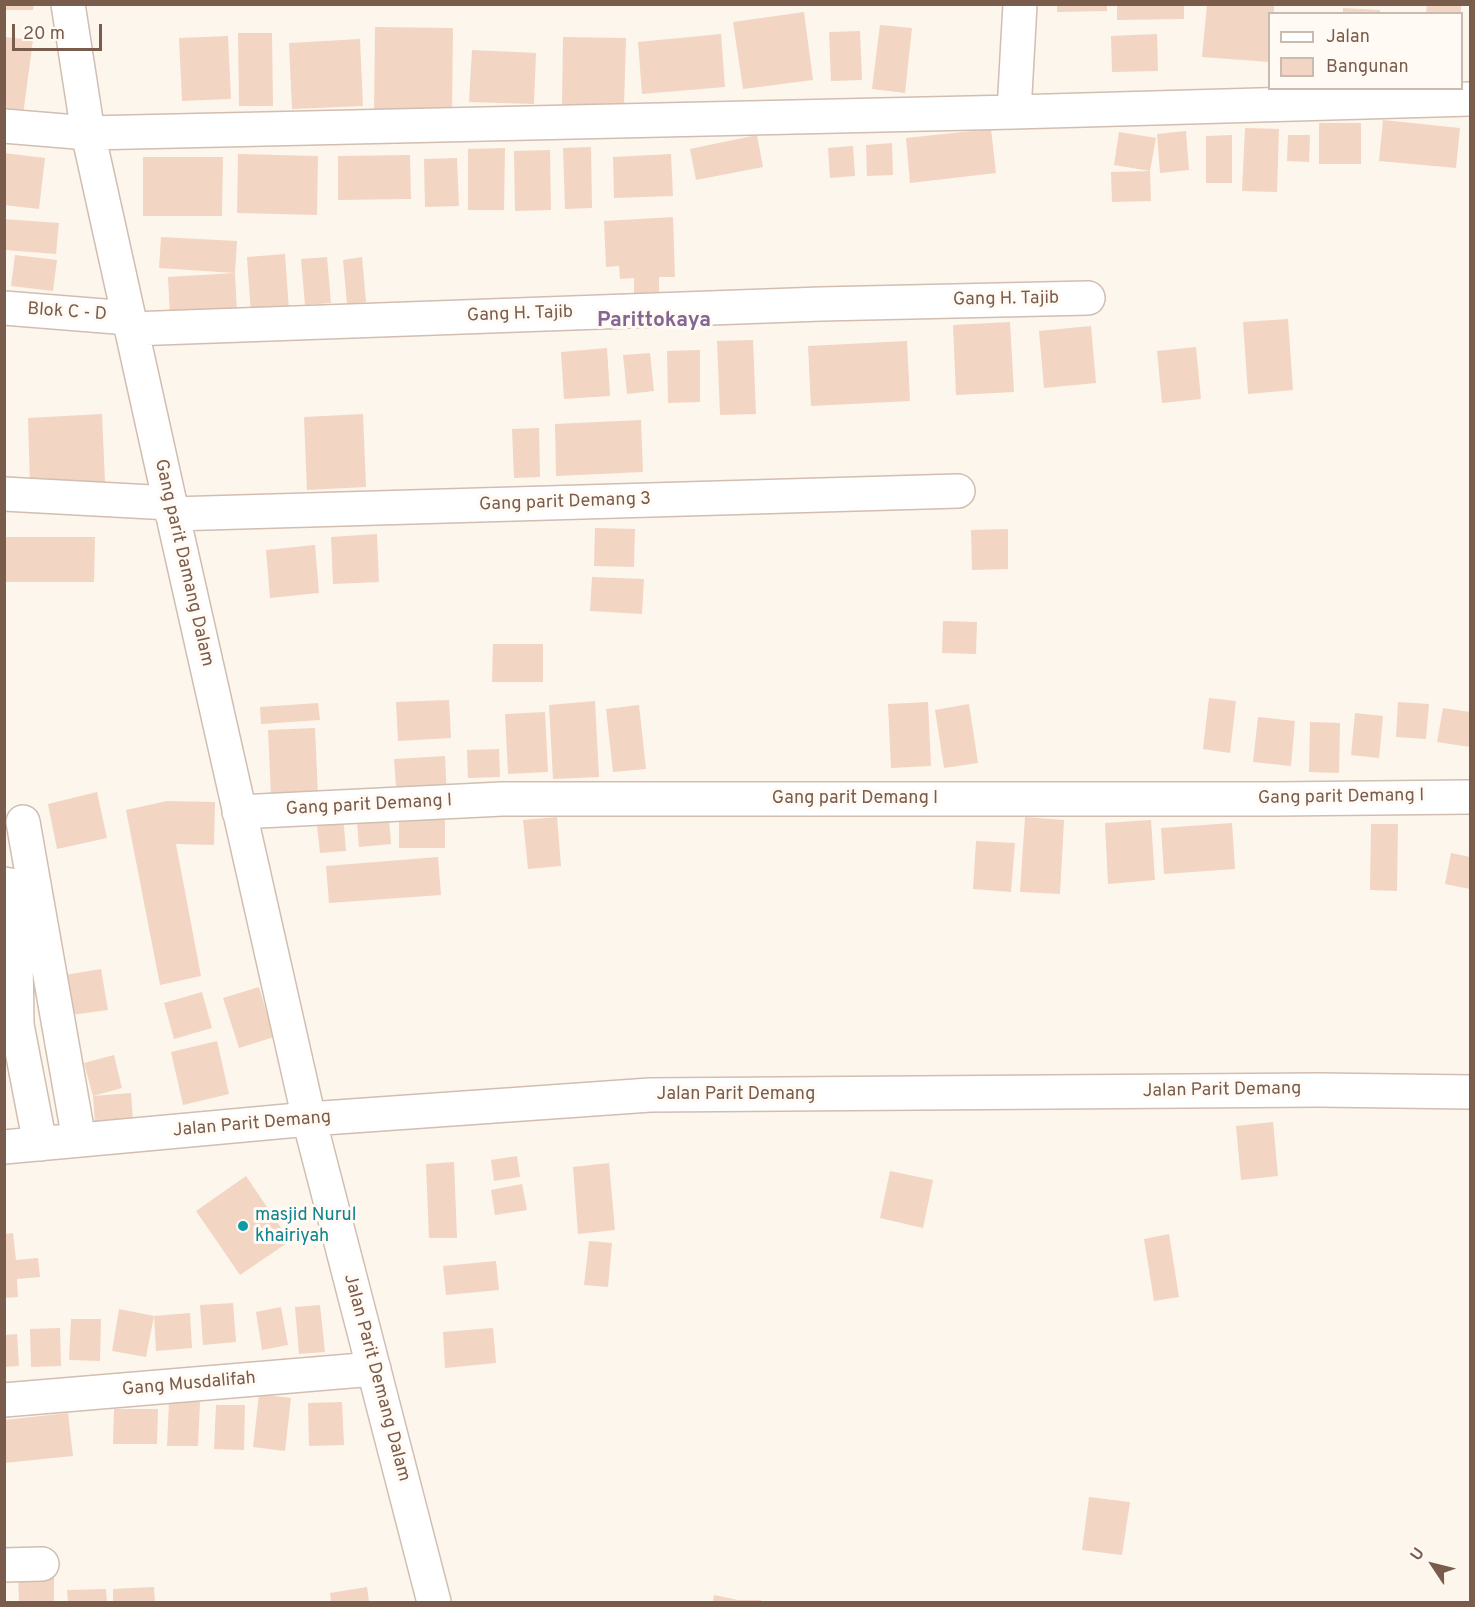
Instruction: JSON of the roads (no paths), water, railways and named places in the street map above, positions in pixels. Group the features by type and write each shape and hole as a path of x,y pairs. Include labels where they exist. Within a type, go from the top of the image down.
{"street":[{"name":"Gang parit Damang Dalam","path":"68,4 88,133 309,1119"},
{"path":"1014,112 1020,4"},
{"path":"4,126 88,133 1470,99"},
{"name":"Gang H. Tajib","path":"130,323 1088,298"},
{"name":"Blok C - D","path":"4,308 130,323"},
{"name":"Gang parit Demang 3","path":"4,494 171,508 958,491"},
{"name":"Gang parit Demang I","path":"239,812 502,799 1277,799 1470,796"},
{"path":"23,822 79,1140"},
{"path":"4,884 15,886 11,1024 40,1144"},
{"name":"Jalan Parit Demang","path":"4,1147 309,1119 650,1095 1307,1090 1470,1092"},
{"name":"Jalan Parit Demang Dalam","path":"309,1119 434,1602"},
{"name":"Gang Musdalifah","path":"4,1401 374,1369"},
{"path":"4,1565 42,1564"}],"place":[{"name":"masjid Nurul khairiyah","path":"243,1226"}],"district":[{"name":"Parittokaya","path":"654,322"}]}
